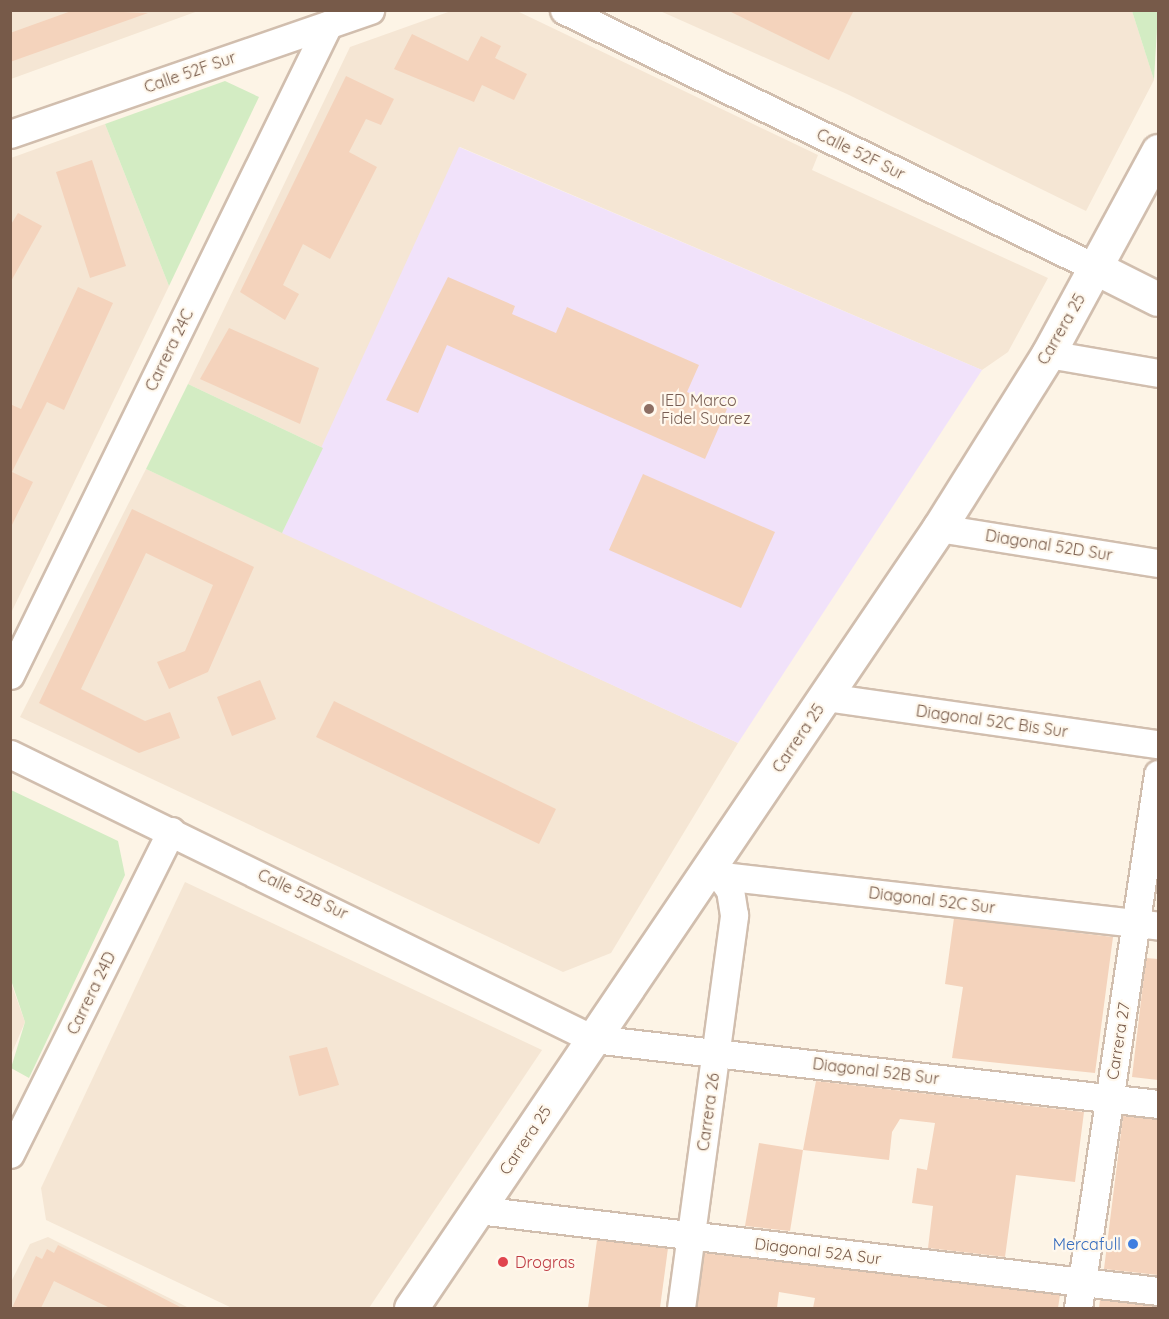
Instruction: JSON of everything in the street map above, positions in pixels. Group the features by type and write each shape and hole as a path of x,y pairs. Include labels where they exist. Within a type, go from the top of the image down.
{"street":[{"name":"Calle 52F Sur","path":"10,134 370,10"},
{"name":"Calle 52F Sur","path":"564,10 1158,299"},
{"name":"Carrera 24C","path":"10,675 328,25"},
{"name":"Carrera 25","path":"411,1308 593,1039 712,875 826,697 939,528 1048,354 1158,151"},
{"path":"1048,354 1158,373"},
{"name":"Diagonal 52D Sur","path":"939,528 1158,562"},
{"name":"Diagonal 52C Bis Sur","path":"826,697 1158,744"},
{"name":"Calle 52B Sur","path":"10,754 593,1039"},
{"name":"Carrera 27","path":"1080,1295 1109,1099 1147,925 1158,774"},
{"name":"Carrera 24D","path":"10,1154 171,831"},
{"name":"Diagonal 52C Sur","path":"712,875 1147,925"},
{"name":"Carrera 26","path":"681,1308 734,915 730,890 712,875"},
{"name":"Carrera 26","path":"734,915 759,881"},
{"name":"Diagonal 52B Sur","path":"593,1039 1158,1104"},
{"name":"Diagonal 52A Sur","path":"477,1210 691,1237 1080,1295 1158,1291"}],"shaded area":[{"path":"11,11 198,11 11,79"},
{"path":"451,11 517,11 818,155 812,170 1048,278 1008,352 982,370 460,147 323,448 188,384 350,47"},
{"path":"660,11 1132,11 1154,80 1086,211 847,94"},
{"path":"105,124 169,286 11,613 11,158"},
{"name":"IED Marco Fidel Suarez","path":"459,147 982,370 738,743 282,533"},
{"path":"146,469 738,743 611,953 563,972 20,717"},
{"path":"185,882 542,1050 369,1308 232,1308 46,1220 41,1188"},
{"path":"10,980 25,1022 11,1055 10,1055"},
{"path":"48,1237 189,1308 11,1308 10,1284 30,1244"}],"green space":[{"path":"1132,11 1158,11 1154,80"},
{"path":"225,81 259,97 169,286 105,124"},
{"path":"188,384 323,448 282,533 146,469"},
{"path":"11,790 118,841 125,875 29,1078 11,1068 25,1022 11,980"}],"building":[{"path":"74,10 148,13 10,62 10,33"},
{"path":"727,10 854,10 829,60"},
{"path":"412,34 468,61 481,36 501,46 495,58 527,74 514,100 482,85 474,102 394,69"},
{"path":"346,76 394,99 381,125 366,119 349,152 377,167 330,259 303,244 283,285 299,294 285,320 240,292"},
{"path":"92,160 126,266 90,278 56,172"},
{"path":"18,213 42,226 10,283 10,226"},
{"path":"448,277 515,306 512,314 556,333 567,307 699,365 687,392 727,409 705,459 447,345 418,413 386,400"},
{"path":"78,287 113,303 64,410 47,402 12,472 33,482 10,529 10,404 21,409"},
{"path":"229,328 319,368 300,424 200,379"},
{"path":"643,474 775,532 741,608 609,550"},
{"path":"132,509 254,567 208,672 169,689 157,662 185,651 213,585 146,553 81,689 145,721 170,712 180,738 139,753 39,703"},
{"path":"260,680 276,719 232,736 217,697"},
{"path":"334,701 556,809 539,844 316,737"},
{"path":"954,918 1113,937 1095,1073 952,1058 963,987 945,984"},
{"path":"1146,958 1158,959 1158,1080 1132,1077"},
{"path":"327,1047 339,1085 299,1096 289,1056"},
{"path":"816,1081 1084,1112 1075,1182 1016,1175 1005,1257 928,1248 933,1206 912,1203 917,1168 927,1170 935,1123 900,1119 892,1132 889,1160 803,1150"},
{"path":"1123,1116 1158,1119 1158,1275 1104,1269"},
{"path":"759,1143 803,1150 790,1231 745,1226"},
{"path":"597,1240 668,1248 660,1308 588,1308"},
{"path":"58,1245 182,1308 110,1308 54,1281 41,1308 12,1308 36,1256 42,1259 47,1249 54,1253"},
{"path":"704,1253 1060,1295 1058,1308 813,1308 815,1298 779,1292 777,1308 697,1308"},
{"path":"1100,1300 1158,1306 1158,1308 1099,1308"}],"place":[{"name":"IED Marco Fidel Suarez","path":"649,409"},
{"name":"Mercafull","path":"1133,1244"},
{"name":"Drogras","path":"503,1262"}]}
